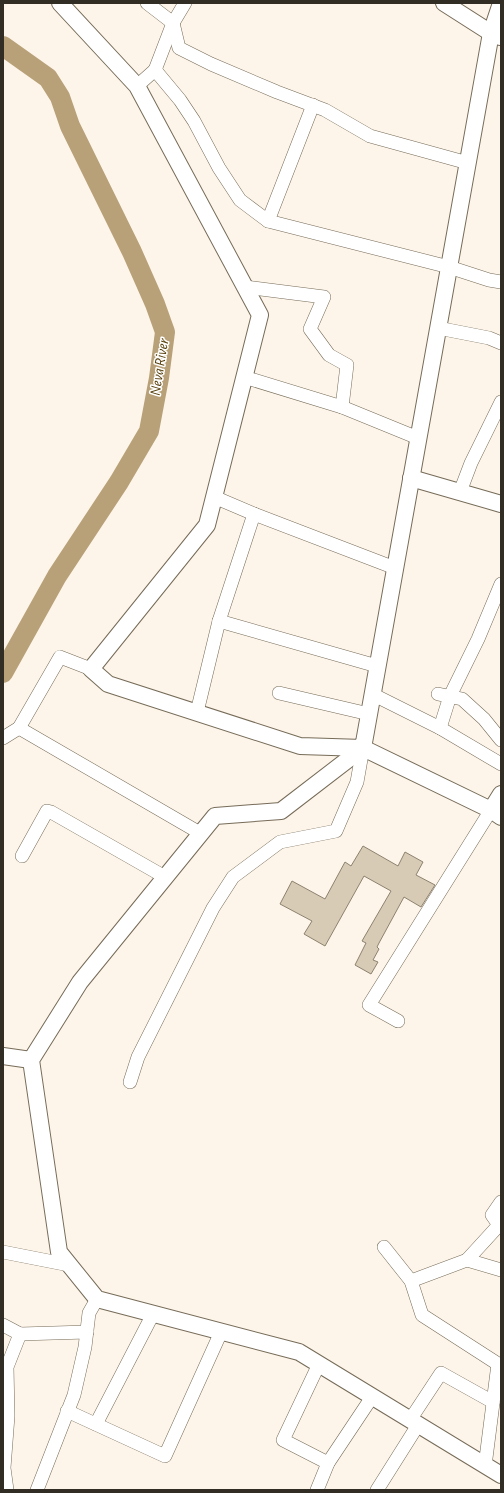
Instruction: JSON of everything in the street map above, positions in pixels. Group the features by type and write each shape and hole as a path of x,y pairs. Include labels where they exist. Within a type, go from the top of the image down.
{"street":[{"path":"60,3 137,86 260,315 207,525 90,669"},
{"path":"147,3 173,23 179,48 211,64 277,92 325,110 370,136 468,163"},
{"path":"137,86 155,70 173,23 185,3"},
{"path":"444,3 496,35"},
{"path":"130,1082 138,1057 213,908 233,877 280,842 336,831 356,782 468,163 496,35 501,3"},
{"path":"155,70 180,100 194,121 219,168 240,200 268,221 449,267 489,280 501,282"},
{"path":"268,221 313,105"},
{"path":"245,287 324,296 310,329 329,355 347,365 342,407"},
{"path":"438,328 489,338 501,343"},
{"path":"244,377 342,407 418,438"},
{"path":"460,492 470,463 501,402"},
{"path":"411,478 501,504"},
{"path":"214,497 254,514 395,568"},
{"path":"197,712 219,621 254,514"},
{"path":"440,728 444,695 478,639 501,584"},
{"path":"219,621 377,666"},
{"path":"3,738 19,728 60,657 90,669 108,684 300,746 362,748 496,814"},
{"path":"279,693 369,714"},
{"path":"372,694 440,728 501,764"},
{"path":"444,695 462,699 484,719 501,740"},
{"path":"19,728 200,833"},
{"path":"362,748 281,811 215,816 80,982 31,1060 59,1252 97,1299 299,1352 501,1475"},
{"path":"398,1021 368,1005 496,814 501,794"},
{"path":"22,856 47,811 80,828 165,877"},
{"path":"3,1056 31,1060"},
{"path":"411,1282 467,1260 500,1226 492,1215 501,1202"},
{"path":"384,1247 411,1282 422,1315 498,1364 485,1466"},
{"path":"3,1252 69,1264"},
{"path":"467,1260 501,1270"},
{"path":"37,1490 74,1395 87,1332 89,1313 97,1299"},
{"path":"96,1424 153,1314"},
{"path":"3,1325 20,1334 87,1332"},
{"path":"67,1411 165,1456 221,1332"},
{"path":"7,1490 4,1468 8,1416 7,1367 20,1334"},
{"path":"319,1364 283,1440 328,1463"},
{"path":"377,1490 441,1373 493,1402"},
{"path":"317,1490 328,1463 372,1397"}],"building":[{"path":"363,846 398,866 405,852 423,862 416,875 435,885 421,907 404,897 377,947 379,949 373,960 378,962 371,974 355,965 366,943 362,941 391,891 364,876 325,946 304,934 312,921 280,904 292,881 325,899 345,862 351,866"}],"waterway":[{"name":"Neva River","path":"3,46 48,78 60,97 70,126 132,252 155,304 165,332 159,378 149,431 119,482 57,576 3,673"}]}
